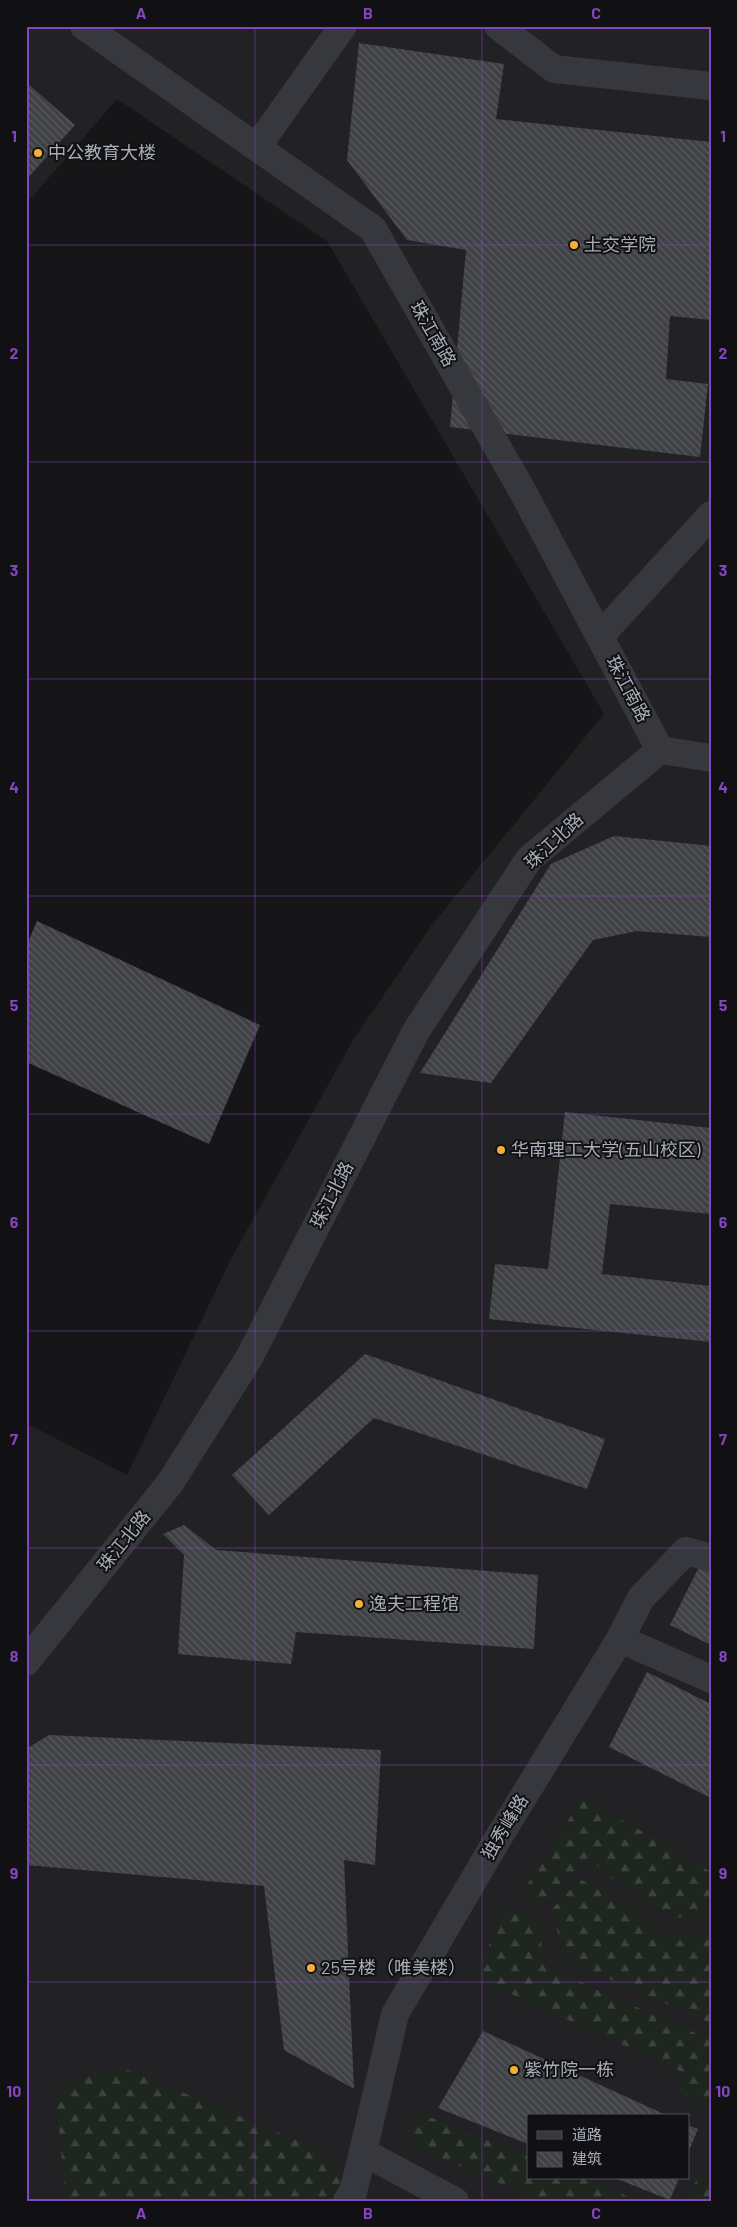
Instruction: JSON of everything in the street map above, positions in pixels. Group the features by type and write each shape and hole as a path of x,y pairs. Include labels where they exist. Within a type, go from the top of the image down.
{"street":[{"name":"珠江南路","path":"84,26 373,229 523,492 660,750"},
{"path":"256,147 343,26"},
{"path":"498,26 554,69 711,86"},
{"path":"600,636 711,514"},
{"path":"660,750 711,758"},
{"name":"珠江北路","path":"26,1662 170,1483 249,1358 416,1031 529,859 660,750"},
{"name":"独秀峰路","path":"347,2201 353,2192 395,2014 497,1840 620,1639 640,1598 686,1551 711,1558"},
{"path":"620,1639 711,1679"},
{"path":"363,2152 455,2201"}],"shaded area":[{"name":"华南理工大学(五山校区)","path":"26,26 711,26 711,2201 26,2201 26,1423 127,1475 231,1259 353,1040 431,926 604,714 327,241 117,99 26,204"}],"green space":[{"path":"583,1797 711,1872 711,1914 675,1918 612,1879 588,1857 541,1906 520,1896"},
{"path":"580,1879 643,1915 664,1936 711,1933 711,2026 704,2020 563,1959 553,1908"},
{"path":"508,1906 539,1921 544,1966 711,2040 711,2116 680,2090 682,2072 474,1977"},
{"path":"121,2067 328,2153 344,2180 321,2201 66,2201 55,2087"},
{"path":"414,2111 527,2156 527,2180 588,2180 639,2201 542,2201 410,2145"},
{"path":"699,2176 711,2181 711,2201 685,2201"}],"building":[{"name":"土交学院","path":"359,43 504,64 496,119 711,142 711,320 670,316 666,379 708,384 700,457 450,427 466,250 407,240 347,160"},
{"name":"中公教育大楼","path":"26,82 75,125 26,180"},
{"path":"614,836 711,846 711,937 637,931 593,940 491,1083 420,1073 551,864"},
{"path":"37,921 260,1025 209,1144 26,1062 26,947"},
{"path":"565,1112 711,1128 711,1214 610,1204 602,1274 711,1286 711,1342 489,1319 495,1264 548,1269"},
{"path":"365,1354 605,1439 587,1489 374,1418 269,1515 232,1475"},
{"name":"逸夫工程馆","path":"184,1525 216,1550 538,1575 534,1649 296,1632 291,1664 178,1654 184,1555 163,1534"},
{"path":"699,1567 711,1572 711,1645 670,1625"},
{"path":"647,1672 711,1704 711,1798 609,1747"},
{"name":"25号楼（唯美楼）","path":"49,1735 381,1750 375,1865 344,1860 354,2089 284,2050 264,1886 26,1865 26,1749"},
{"name":"紫竹院一栋","path":"483,2031 664,2114 527,2114 527,2144 438,2108"},
{"path":"690,2126 698,2129 690,2148"},
{"path":"620,2180 678,2180 670,2200"}],"place":[{"name":"中公教育大楼","path":"38,153"},
{"name":"土交学院","path":"574,245"},
{"name":"华南理工大学(五山校区)","path":"501,1150"},
{"name":"逸夫工程馆","path":"359,1604"},
{"name":"25号楼（唯美楼）","path":"311,1968"},
{"name":"紫竹院一栋","path":"514,2070"}]}
